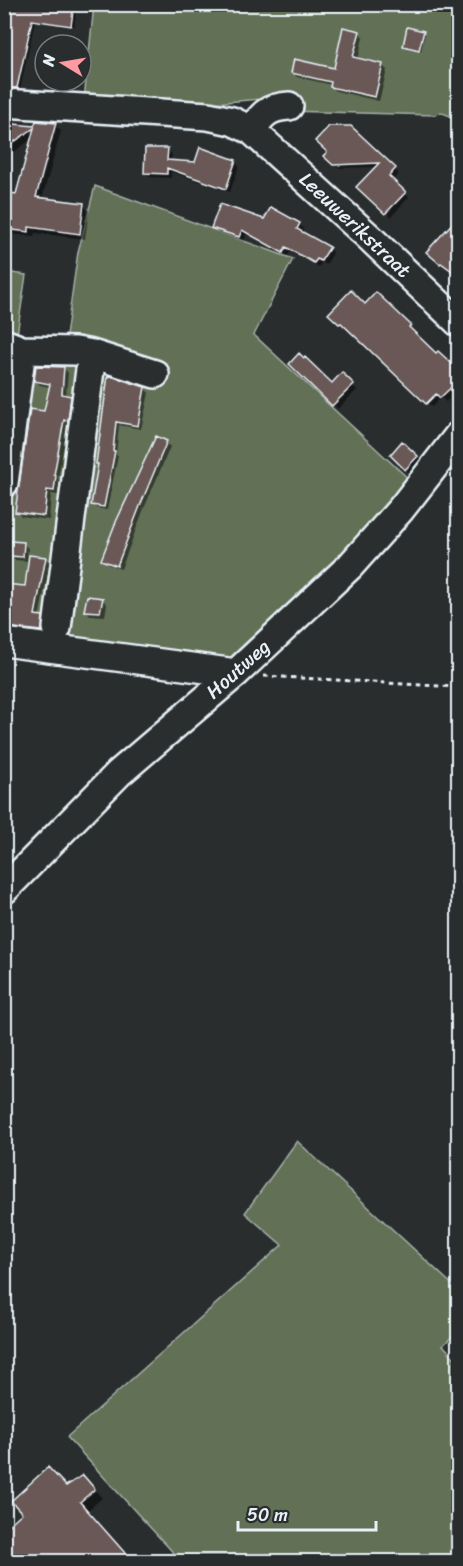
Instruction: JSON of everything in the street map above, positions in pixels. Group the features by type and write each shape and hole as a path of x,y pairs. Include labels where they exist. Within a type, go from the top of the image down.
{"street":[{"name":"Leeuwerikstraat","path":"4,102 208,116 232,121 251,130 459,322"},
{"path":"251,130 262,115 279,106 289,106"},
{"path":"4,483 13,347 59,349 92,354 155,374"},
{"path":"57,628 92,354"},
{"name":"Houtweg","path":"4,890 119,773 236,673 367,548 459,436"},
{"path":"4,642 236,673"}],"path":[{"path":"236,673 459,687"}],"green space":[{"path":"94,5 458,5 458,119 440,112 436,115 286,111 284,100 261,99 201,104 84,100 85,93 93,93 93,33 91,33"},
{"path":"95,186 293,259 254,335 412,482 382,520 230,667 5,637 5,272 26,275 16,341 65,343 78,252"},
{"path":"297,1141 458,1290 458,1331 443,1345 458,1362 458,1561 181,1561 67,1437 282,1245 245,1213"}],"building":[{"path":"4,4 74,4 71,26 32,20 17,88 4,87"},
{"path":"343,27 360,31 353,57 383,64 375,97 330,87 331,82 291,73 294,59 334,68"},
{"path":"407,27 424,31 419,50 403,46"},
{"path":"36,121 56,123 36,197 84,203 80,234 29,227 29,232 4,229 4,192 16,194 34,128 4,149 4,123 34,126"},
{"path":"329,126 351,126 396,168 389,176 406,192 385,214 356,187 379,163 333,165 323,156 327,152 315,141"},
{"path":"200,147 236,160 226,189 167,168 167,174 144,173 145,148 168,148 167,160 195,162"},
{"path":"220,204 264,219 271,207 300,223 297,229 330,247 321,261 317,259 314,263 286,247 283,253 242,230 239,237 211,228"},
{"path":"459,216 459,276 426,252"},
{"path":"351,290 365,304 376,292 411,325 409,327 436,353 438,351 459,370 459,380 440,398 436,394 426,404 341,323 339,324 328,314"},
{"path":"299,353 332,383 342,372 354,384 332,406 289,364"},
{"path":"36,366 64,367 62,394 71,396 68,421 64,420 54,475 56,475 54,491 47,490 44,516 15,512 30,409 44,411 50,384 34,381"},
{"path":"108,375 145,387 138,426 116,422 113,451 115,451 104,507 91,505"},
{"path":"156,436 167,441 117,566 101,560"},
{"path":"402,441 418,456 405,470 390,455"},
{"path":"10,541 24,542 23,557 9,556"},
{"path":"29,555 46,557 35,615 43,616 42,631 4,627 4,584 25,586"},
{"path":"87,596 103,598 100,612 84,611"},
{"path":"48,1467 66,1486 83,1475 95,1489 80,1502 133,1562 20,1562 4,1544 4,1529 22,1513 11,1501"}]}
